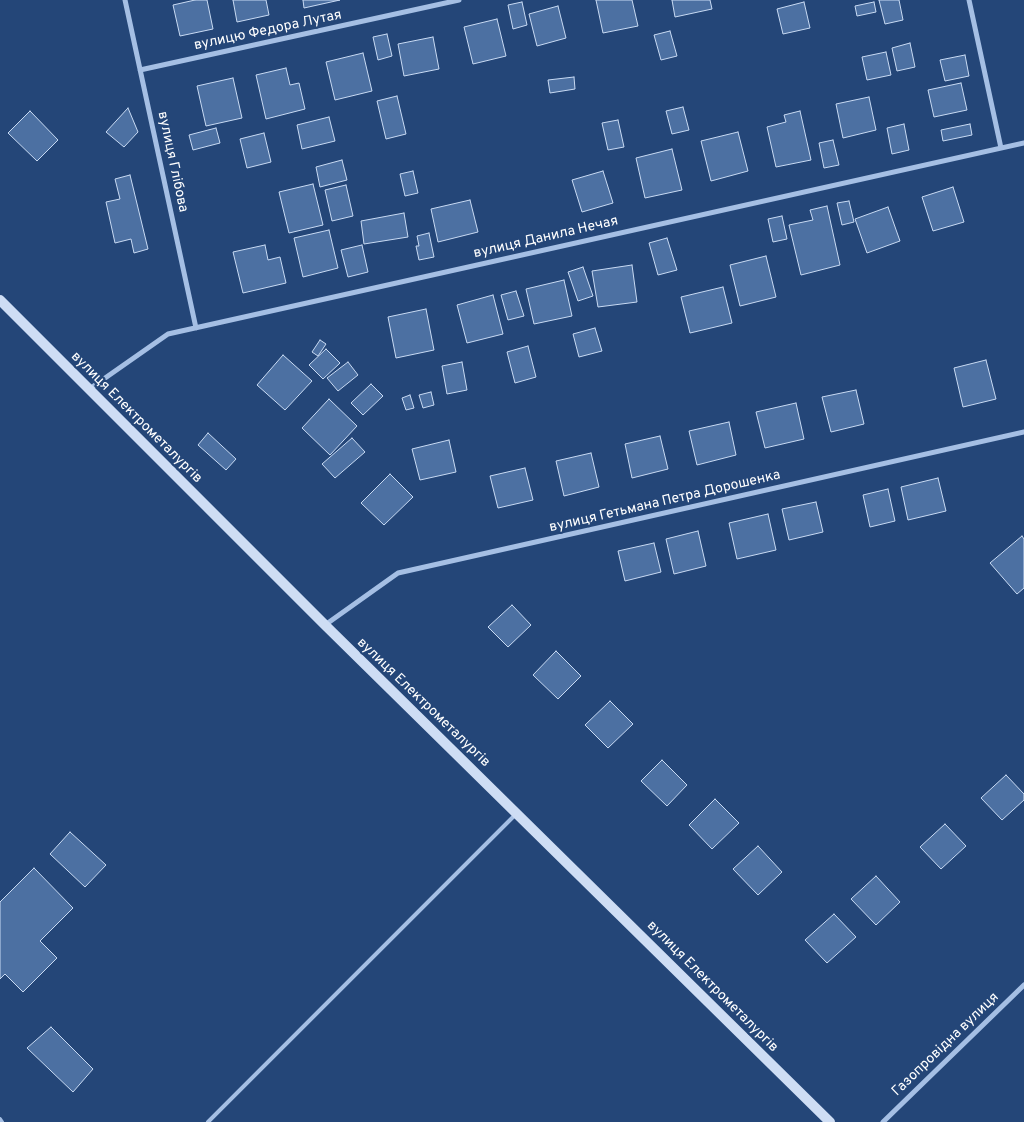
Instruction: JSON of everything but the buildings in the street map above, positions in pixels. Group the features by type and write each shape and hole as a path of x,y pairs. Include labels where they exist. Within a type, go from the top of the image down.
{"main road":[{"name":"вулиця Електрометалургів","path":"0,300 325,625 830,1122"}],"street":[{"name":"вулиця Глібова","path":"125,0 196,328"},
{"name":"вулицю Федора Лутая","path":"140,70 459,0"},
{"path":"969,0 1001,148"},
{"name":"вулиця Данила Нечая","path":"88,390 168,334 1024,142"},
{"name":"вулиця Гетьмана Петра Дорошенка","path":"325,625 398,573 1024,432"},
{"name":"Газопровідна вулиця","path":"883,1122 1024,985"}],"lane":[{"path":"208,1122 517,813"}]}
